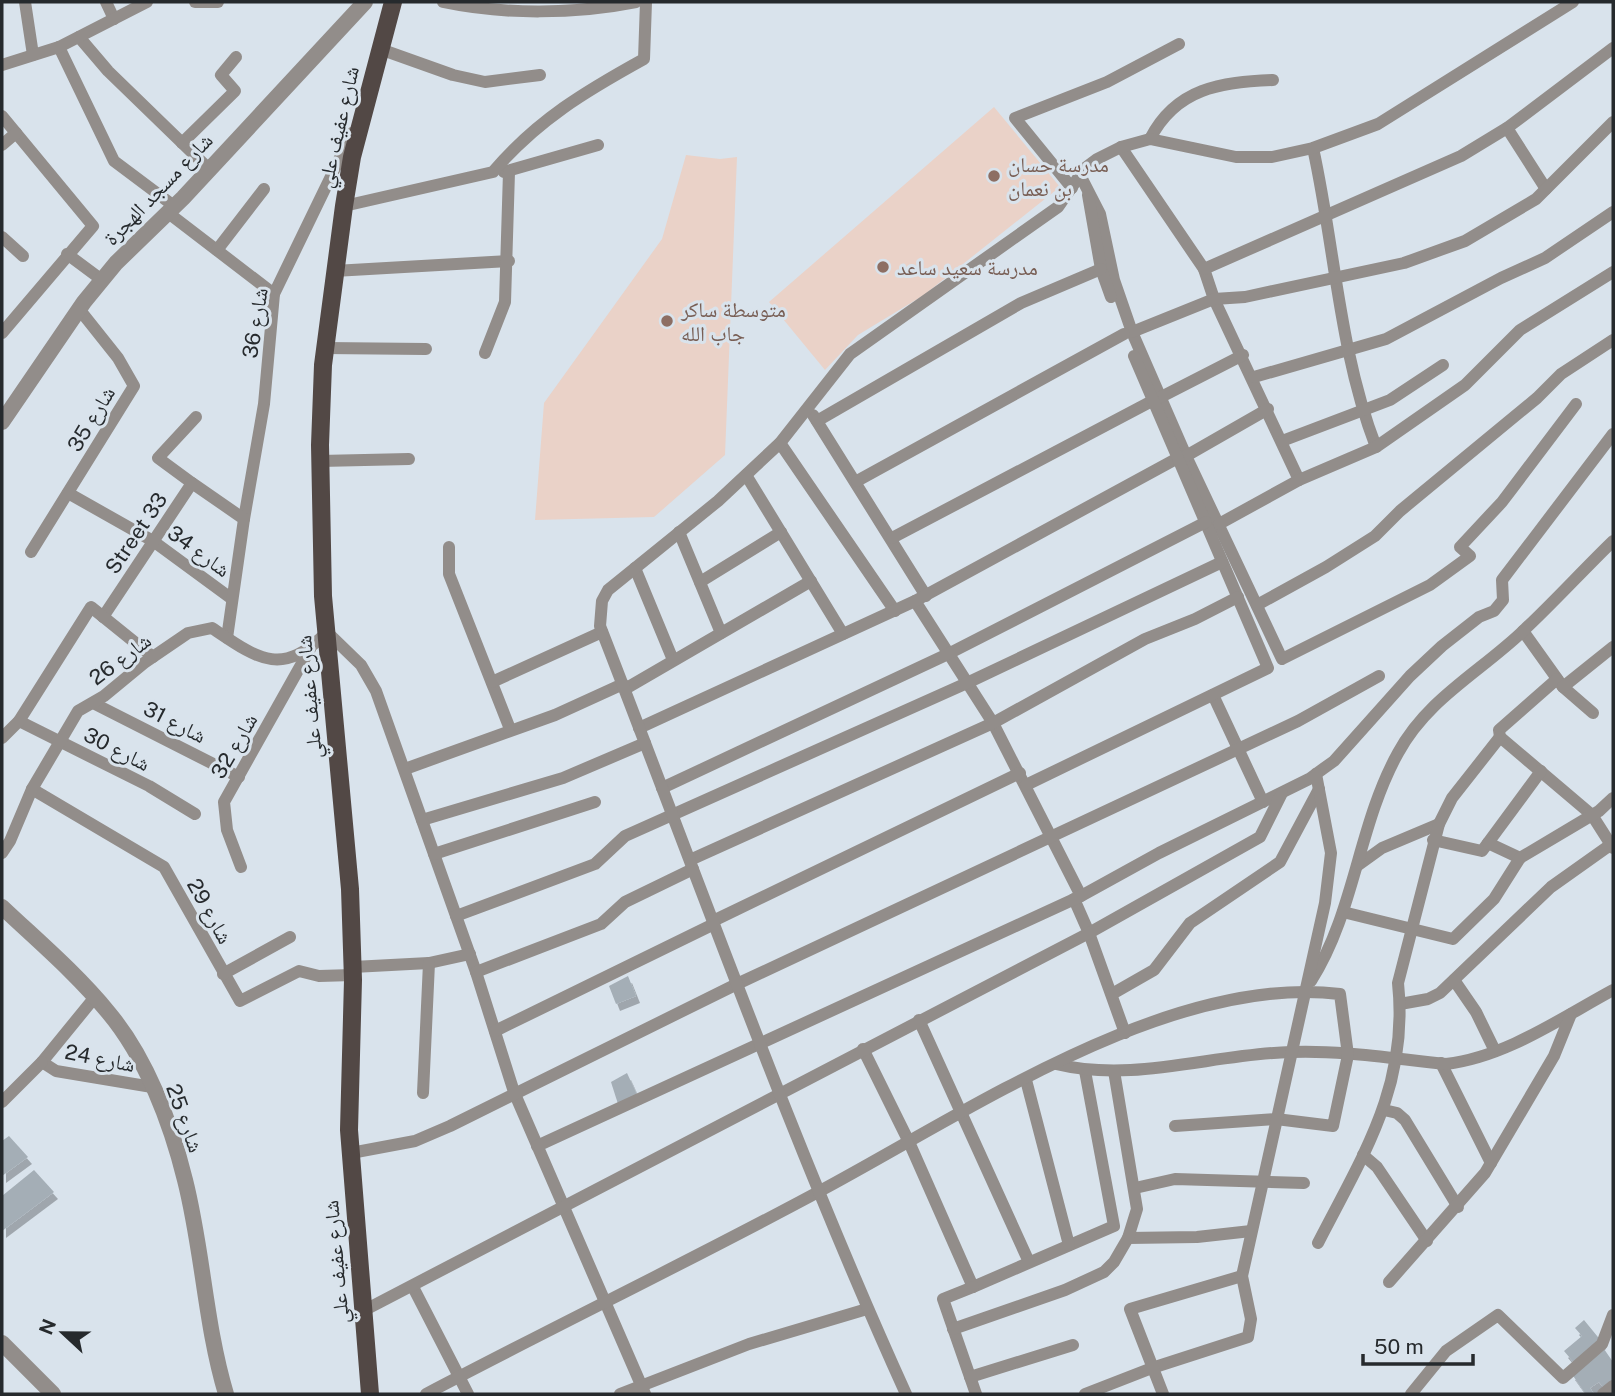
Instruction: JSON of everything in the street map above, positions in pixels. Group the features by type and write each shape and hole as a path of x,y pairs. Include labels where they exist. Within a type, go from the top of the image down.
{"main road":[{"name":"شارع عفيف علي","path":"370,1394 351,1153 353,971 350,889 319,524 320,461 325,348 344,206 364,109 393,2"}],"street":[{"path":"25,2 33,55"},
{"path":"106,2 114,19"},
{"path":"2,61 59,47 147,2"},
{"path":"195,2 218,2"},
{"name":"شارع مسجد الهجرة","path":"2,422 79,309 102,280 365,2"},
{"path":"443,2 500,9 530,5 636,2"},
{"path":"494,172 508,155 573,99 644,59 646,2"},
{"path":"906,1394 867,1309 737,984 603,632 602,601 608,590 746,475 780,443 834,374 862,344 1058,207 1080,175 1097,159 1121,147 1150,139 1236,157 1272,157 1314,148 1378,124 1573,2"},
{"path":"79,37 108,71 209,169"},
{"path":"1072,188 1015,118 1107,82 1179,44"},
{"path":"59,47 114,161 217,250 274,294"},
{"path":"1204,269 1461,156 1507,128 1613,48"},
{"path":"380,49 453,75 485,82 540,75"},
{"path":"182,143 236,91 221,75 236,57"},
{"path":"1150,139 1158,124 1176,104 1200,89 1229,82 1273,80"},
{"name":"شارع 36","path":"244,519 264,404 274,294 364,109"},
{"path":"2,116 93,226 7,316 2,333"},
{"path":"857,481 1128,333 1214,299 1245,297 1404,262 1465,241 1536,199 1613,122"},
{"path":"1507,128 1546,190"},
{"path":"2,145 16,133"},
{"path":"344,206 494,172 509,172 598,145"},
{"path":"1121,147 1204,269 1214,299 1254,377 1299,480"},
{"path":"1314,148 1328,215 1347,349 1363,412 1376,447"},
{"path":"485,353 505,302 509,261 509,172"},
{"path":"1080,175 1100,214 1128,333"},
{"path":"217,250 264,189"},
{"path":"1088,189 1101,268 1181,458 1282,659 1430,585 1470,556 1460,547 1502,502 1576,404"},
{"path":"1254,377 1385,340 1501,278 1545,258 1613,212"},
{"path":"4,244 23,256"},
{"path":"67,254 102,280"},
{"path":"334,271 509,261"},
{"path":"817,421 1021,303 1101,268"},
{"path":"662,788 948,654 1299,480 1376,447 1465,385 1520,330 1613,272"},
{"name":"شارع 35","path":"31,552 134,386 118,358 79,309"},
{"path":"1256,605 1326,567 1375,536 1400,511 1538,398 1561,374 1613,340"},
{"path":"325,348 426,349"},
{"path":"892,538 1242,355"},
{"path":"1282,440 1363,412 1419,384 1443,365"},
{"path":"809,409 892,538 948,654 993,723 1023,779 1077,898 1125,1033"},
{"path":"639,728 895,611 1268,409"},
{"path":"192,483 158,458 196,417"},
{"path":"537,1146 1077,898 1159,853 1316,774 1334,761 1410,676 1442,646 1479,617 1494,611 1503,600 1502,580 1613,434"},
{"path":"780,443 895,611"},
{"path":"320,461 409,459"},
{"path":"746,475 843,634"},
{"name":"Street 33","path":"103,617 192,483 244,519"},
{"name":"شارع 34","path":"68,493 153,541 232,599"},
{"path":"227,638 244,519"},
{"path":"495,1031 714,922 1268,668 1222,562 1212,523"},
{"path":"679,532 721,633"},
{"path":"700,582 781,532"},
{"path":"1306,990 1326,957 1343,912 1364,837 1396,755 1409,735 1459,682 1523,631 1613,541"},
{"path":"449,547 449,574 510,729"},
{"path":"456,916 595,864 625,836 967,683 1222,562"},
{"path":"635,568 673,660"},
{"path":"405,769 624,687 811,581"},
{"path":"476,972 601,924 625,902 692,865 993,723 1145,639 1195,620 1238,597"},
{"path":"2,738 19,721 91,607 153,657"},
{"name":"شارع 26","path":"2,851 32,789 78,711 93,703 188,633 212,628 255,657 279,660 310,649 327,632"},
{"path":"1523,631 1560,683 1593,713"},
{"path":"327,632 361,665 371,683 405,769 470,954 514,1092 643,1390"},
{"path":"492,682 603,632"},
{"path":"1400,1004 1428,999 1454,980 1550,887 1612,845 1592,815 1500,737 1499,730 1613,647"},
{"name":"شارع 32","path":"241,867 227,830 224,802 310,649"},
{"path":"351,1153 415,1141 450,1126 737,984 1298,721 1378,676"},
{"path":"1213,695 1263,802"},
{"name":"شارع 31","path":"93,703 239,776"},
{"name":"شارع 30","path":"19,721 195,814"},
{"path":"1318,1242 1384,1110 1397,1059 1400,1004 1398,983 1433,840 1452,798 1500,737"},
{"path":"422,820 564,778 645,743"},
{"path":"1433,840 1482,852 1541,771"},
{"path":"1085,1394 1248,1336 1251,1319 1242,1276 1325,903 1331,853 1316,774"},
{"name":"شارع 29","path":"32,789 164,867 240,1001 299,971 320,976 353,971"},
{"path":"1112,994 1154,970 1190,923 1280,862 1319,789"},
{"path":"363,1311 1089,933 1260,837 1282,793"},
{"path":"1343,912 1453,939 1494,899 1520,858 1592,815 1613,798"},
{"path":"434,854 595,802"},
{"path":"1357,866 1382,848 1439,824"},
{"path":"1488,843 1520,858"},
{"name":"شارع 25","path":"2,907 95,997 131,1045 152,1087 185,1181 205,1303 226,1394"},
{"path":"223,974 290,937"},
{"path":"353,971 429,963 470,954"},
{"path":"423,1093 429,963"},
{"path":"1454,980 1476,1012 1496,1051"},
{"path":"426,1394 820,1191 1056,1064 1125,1033 1176,1013 1218,1003 1306,990 1340,994 1348,1055 1334,1126 1276,1119 1175,1126"},
{"path":"1056,1064 1085,1071 1114,1071 1292,1051 1441,1063 1463,1062 1496,1051 1613,990"},
{"name":"شارع 24","path":"2,1102 42,1062 95,997"},
{"path":"1389,1282 1458,1207 1492,1163 1554,1056 1571,1014"},
{"path":"919,1020 1029,1262"},
{"path":"863,1049 909,1142 973,1287"},
{"name":"شارع 24","path":"42,1062 56,1071 152,1087"},
{"path":"1441,1063 1492,1163"},
{"path":"976,1394 943,1299 1114,1226 1085,1071"},
{"path":"953,1329 1065,1290 1104,1272 1128,1238 1137,1209 1114,1071"},
{"path":"1026,1080 1069,1245"},
{"path":"1384,1110 1397,1113 1405,1120 1458,1207"},
{"path":"1363,1155 1377,1167 1427,1241"},
{"path":"1135,1188 1175,1179 1304,1183"},
{"path":"1128,1238 1197,1237 1251,1231"},
{"path":"1163,1394 1130,1308 1242,1276"},
{"path":"413,1287 468,1394"},
{"path":"620,1394 643,1390 749,1344 867,1309"},
{"path":"1411,1394 1446,1351 1498,1315 1563,1378 1602,1344 1613,1314"},
{"path":"2,1343 53,1394"},
{"path":"970,1377 1073,1345"},
{"path":"1603,1394 1613,1386"}],"shaded area":[{"name":"مدرسة سعيد ساعد","path":"994,107 1060,187 924,295 858,335 825,370 769,302"},
{"name":"متوسطة ساكر جاب الله","path":"686,155 720,159 737,157 725,455 654,517 535,520 544,403 662,239"}],"building":[{"path":"628,976 636,996 616,1004 609,986"},
{"path":"627,1073 638,1097 618,1104 611,1082"},
{"path":"9,1136 28,1157 2,1176 2,1141"},
{"path":"34,1170 54,1192 2,1231 2,1196"},
{"path":"1584,1320 1602,1342 1575,1364 1564,1351 1582,1336 1575,1328"},
{"path":"1604,1349 1613,1362 1613,1383 1605,1390 1599,1382 1590,1388 1594,1394 1586,1394 1571,1373"}],"place":[{"name":"مدرسة حسان بن نعمان","path":"994,176"},
{"name":"مدرسة سعيد ساعد","path":"883,267"},
{"name":"متوسطة ساكر جاب الله","path":"667,321"}]}
